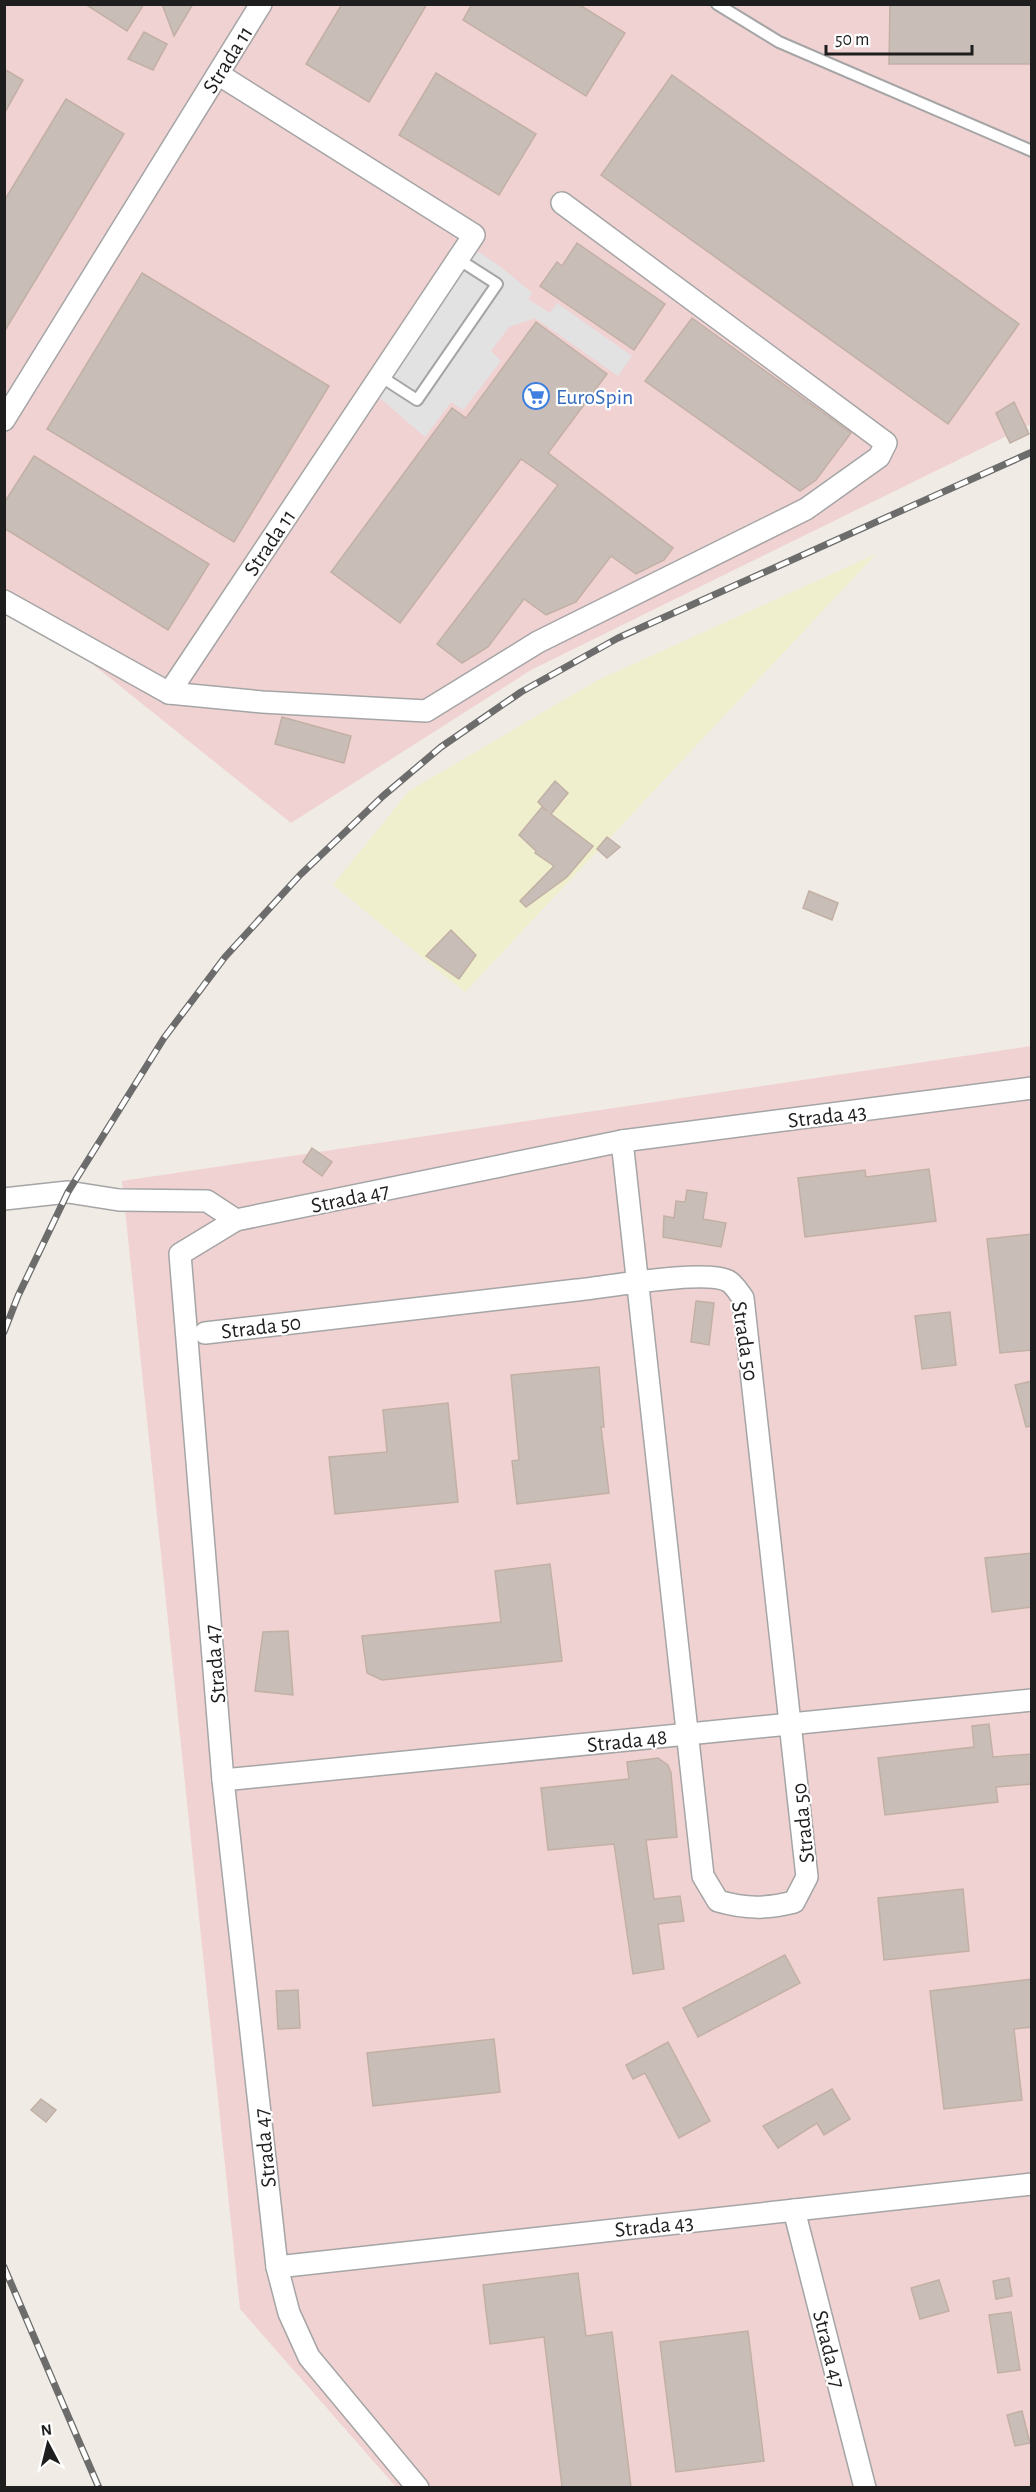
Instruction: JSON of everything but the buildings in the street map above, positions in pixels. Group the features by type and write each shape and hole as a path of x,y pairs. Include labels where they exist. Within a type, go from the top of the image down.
{"street":[{"name":"Strada 11","path":"4,420 261,4"},
{"name":"Strada 11","path":"169,693 474,235 218,74"},
{"path":"4,601 169,693 262,702 426,711 538,642 806,509 879,457 886,443 562,203"},
{"name":"Strada 43","path":"622,1141 1032,1088"},
{"name":"Strada 47","path":"418,2487 309,2356 289,2313 277,2267 223,1780 180,1254 236,1220 622,1141"},
{"name":"Strada 50","path":"205,1333 638,1283 710,1276 729,1281 743,1298 792,1725 807,1877 794,1902 764,1909 744,1909 718,1901 704,1876 638,1283 622,1141"},
{"path":"4,1199 68,1192 119,1200 207,1201 236,1220"},
{"name":"Strada 48","path":"223,1780 1032,1700"},
{"name":"Strada 43","path":"277,2267 1032,2184"},
{"name":"Strada 47","path":"794,2210 865,2487"}],"lane":[{"path":"717,4 779,42 1032,151"},
{"path":"380,376 417,400 497,284 458,259"}],"shaded area":[{"path":"4,5 1031,5 1031,424 531,670 291,823 5,594"},
{"path":"471,247 501,267 532,293 528,299 550,313 557,303 632,356 618,376 535,318 509,327 491,351 501,361 463,410 451,402 425,437 374,393"},
{"path":"1031,1046 1031,2487 396,2487 240,2309 122,1181"}],"green space":[{"path":"876,554 465,992 333,885 409,791 598,680"}],"railway":[{"path":"4,1332 18,1296 68,1192 164,1038 225,957 300,875 383,796 441,747 521,692 618,638 1032,452"},
{"path":"4,2267 99,2488"}],"place":[{"name":"EuroSpin","path":"536,396"}]}
